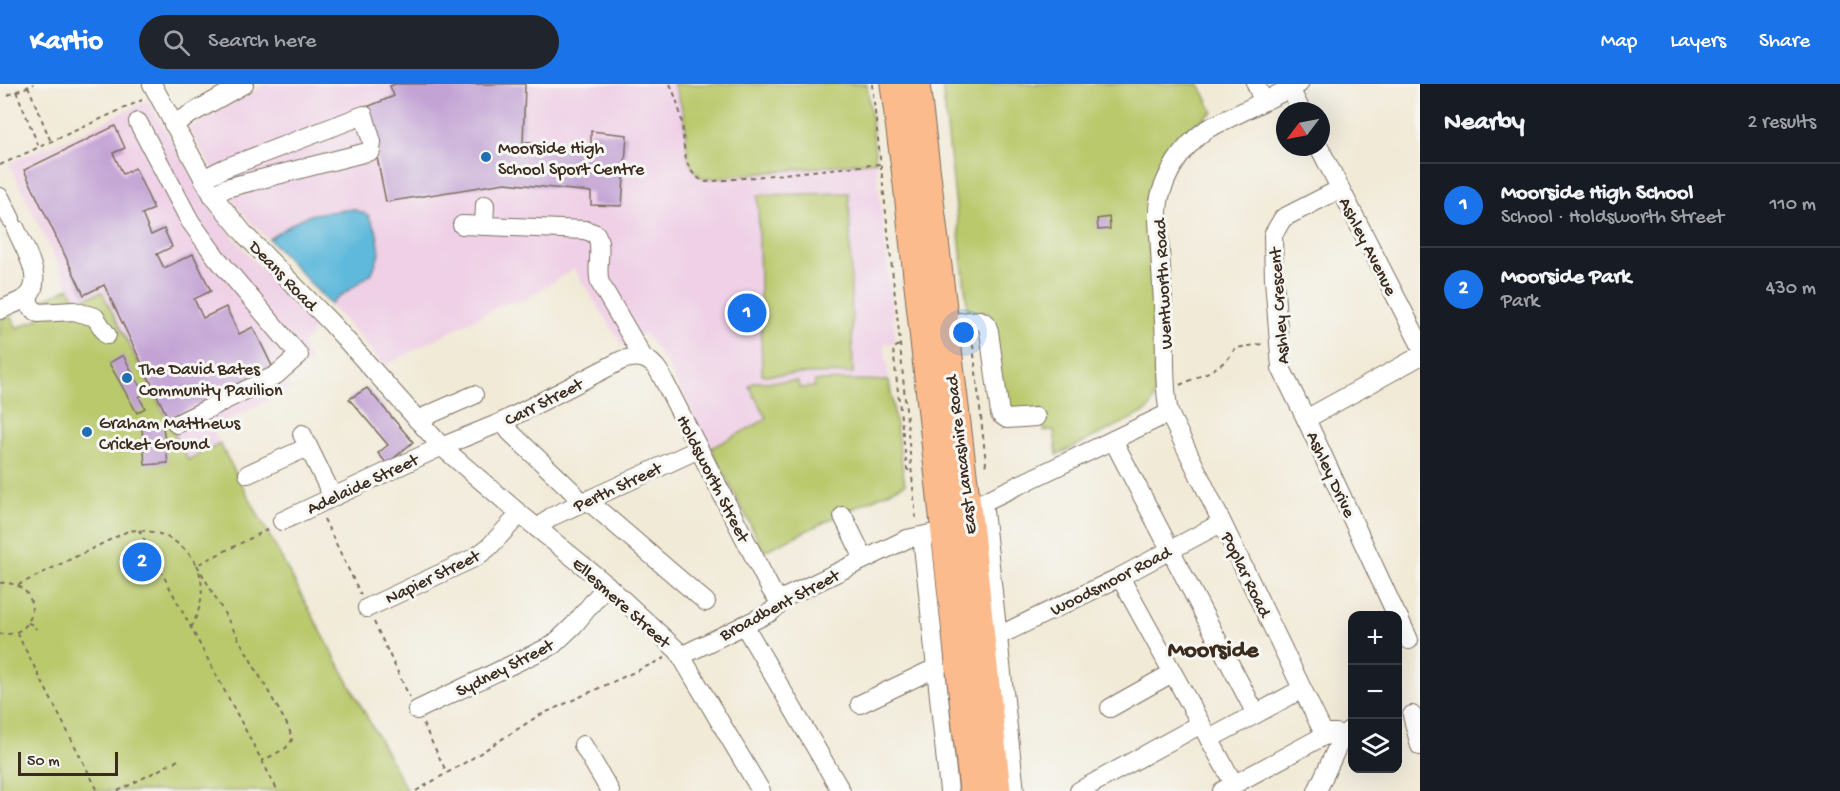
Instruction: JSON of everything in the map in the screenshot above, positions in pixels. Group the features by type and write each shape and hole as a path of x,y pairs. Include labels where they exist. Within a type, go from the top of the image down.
{"highway":[{"name":"East Lancashire Road","path":"894,84 907,184 928,535 973,791"},
{"name":"East Lancashire Road","path":"916,84 956,330 975,506 997,791"}],"street":[{"path":"173,124 244,84"},
{"path":"1294,86 1298,102"},
{"name":"Wentworth Road","path":"1169,413 1158,303 1154,219 1162,190 1174,164 1186,147 1207,129 1260,92 1294,86"},
{"name":"Deans Road","path":"154,89 217,201 246,236 331,323 437,441"},
{"path":"203,179 227,167 364,115 372,142 371,151 226,188 217,201"},
{"path":"138,122 190,220 216,257 299,355 276,375 177,424"},
{"name":"Ashley Avenue","path":"1324,156 1420,344"},
{"name":"Ashley Crescent","path":"1306,419 1284,376 1280,360 1273,235 1277,225 1290,213 1340,189"},
{"path":"0,197 33,268 35,280 28,296 30,306 38,313 74,311 95,317 107,335"},
{"path":"462,225 484,225 485,205"},
{"name":"Holdsworth Street","path":"484,225 585,230 596,234 599,244 598,277 600,283 643,357 651,360 660,373 771,590 781,602"},
{"path":"0,309 28,296"},
{"path":"956,330 980,320 987,323 1000,414 1007,419 1036,417"},
{"name":"Ashley Drive","path":"1395,611 1306,419 1420,356"},
{"name":"Carr Street","path":"437,441 502,422 622,360 643,357"},
{"path":"417,420 474,394"},
{"path":"1015,791 998,636 975,506 1169,413"},
{"name":"Poplar Road","path":"1169,413 1325,736"},
{"path":"502,422 584,502 706,602"},
{"path":"248,474 283,459 305,440 325,501"},
{"path":"1113,440 1256,714"},
{"name":"Adelaide Street","path":"282,521 325,501 437,441"},
{"name":"Ellesmere Street","path":"437,441 520,514 607,585 680,654 762,791"},
{"name":"Perth Street","path":"538,529 551,517 699,449"},
{"name":"Napier Street","path":"367,608 476,557 489,547 520,514"},
{"path":"843,516 864,560"},
{"name":"Woodsmoor Road","path":"998,636 1120,578 1221,523"},
{"path":"928,535 937,669 949,791"},
{"name":"Broadbent Street","path":"680,654 771,612 786,597 907,539 928,535"},
{"path":"1120,578 1205,732 1228,787 1325,736 1335,732 1348,732 1317,791"},
{"name":"Sydney Street","path":"417,710 553,645 574,626 607,585"},
{"path":"744,625 841,791"},
{"name":"Ashley Drive","path":"1402,626 1409,640"},
{"path":"860,704 937,669"},
{"path":"1110,708 1172,673"},
{"path":"1079,791 1205,732 1256,714 1302,689"},
{"path":"1410,716 1420,746"},
{"path":"583,745 610,791"}],"path":[{"path":"19,84 22,89"},
{"path":"8,95 34,84"},
{"path":"670,84 680,115 686,160 695,175 705,182 880,164"},
{"path":"872,84 912,473 928,535"},
{"path":"28,86 51,142"},
{"path":"0,165 51,142 154,89"},
{"path":"16,91 39,147"},
{"path":"956,330 971,338 973,345 986,463 986,466 982,467"},
{"path":"1166,388 1177,387 1225,363 1238,346 1278,343"},
{"path":"900,345 894,346 893,349 907,469 912,473"},
{"path":"325,501 367,608 447,773"},
{"path":"197,565 282,521"},
{"path":"139,530 278,791"},
{"path":"18,585 128,531 156,532 174,540 190,552 289,728 292,740 286,748 262,761"},
{"path":"191,628 198,615 203,587 197,565"},
{"path":"0,583 10,582 18,585 32,604 32,613 28,623 17,633 0,634"},
{"path":"28,623 34,625 36,629"},
{"path":"17,633 98,791"},
{"path":"416,791 538,716 680,654"},
{"path":"118,791 180,759"}],"shaded area":[{"path":"266,84 867,84 896,343 884,344 905,484 764,551 667,364 644,333 623,346 574,269 526,299 501,305 384,366 361,338 239,209 221,184 188,128"},
{"path":"148,100 213,212 250,257 314,323 311,335 302,343 311,363 285,377 291,389 212,428 220,443 188,460 102,292 76,301 9,163 75,136"}],"green space":[{"path":"673,84 867,84 876,161 705,179 693,169 690,162 682,109"},
{"path":"942,84 1199,84 1213,112 1191,128 1172,148 1157,172 1148,198 1147,220 1155,347 1155,391 1152,404 1147,411 1057,455 1054,430 1044,431 1041,410 1006,414 991,318 987,312 968,313"},
{"path":"849,193 853,373 762,375 758,195"},
{"path":"69,288 76,301 102,292 188,460 220,444 407,791 0,791 0,320 7,316 12,318 17,328 40,318 34,304"},
{"path":"798,381 799,388 814,387 815,381 889,381 905,484 764,551 711,448 767,419 749,386 755,382"}],"water":[{"path":"353,209 368,215 377,233 380,252 372,273 330,304 269,239 298,220 313,214"}],"building":[{"path":"395,84 525,84 523,144 524,142 591,149 591,131 627,135 622,206 591,205 591,192 505,183 386,202 367,107 394,96 390,86"},
{"path":"115,126 125,148 113,153 123,174 135,168 154,209 142,214 151,235 164,229 172,247 157,254 164,268 193,254 211,291 194,299 203,318 226,307 239,334 253,327 273,368 168,418 104,285 84,295 24,170"},
{"path":"1109,217 1110,229 1098,230 1097,219"},
{"name":"The David Bates Community Pavilion","path":"123,355 144,394 139,397 145,408 137,413 109,363"},
{"path":"367,388 413,442 387,464 378,453 388,445 349,399"},
{"path":"163,427 168,463 145,465 142,428"}],"place":[{"name":"Moorside High School Sport Centre","path":"486,157"},
{"name":"Moorside High School","path":"747,313"},
{"name":"The David Bates Community Pavilion","path":"127,378"},
{"name":"Graham Matthews Cricket Ground","path":"87,432"},
{"name":"Moorside Park","path":"142,562"}],"district":[{"name":"Moorside","path":"1213,648"}]}
